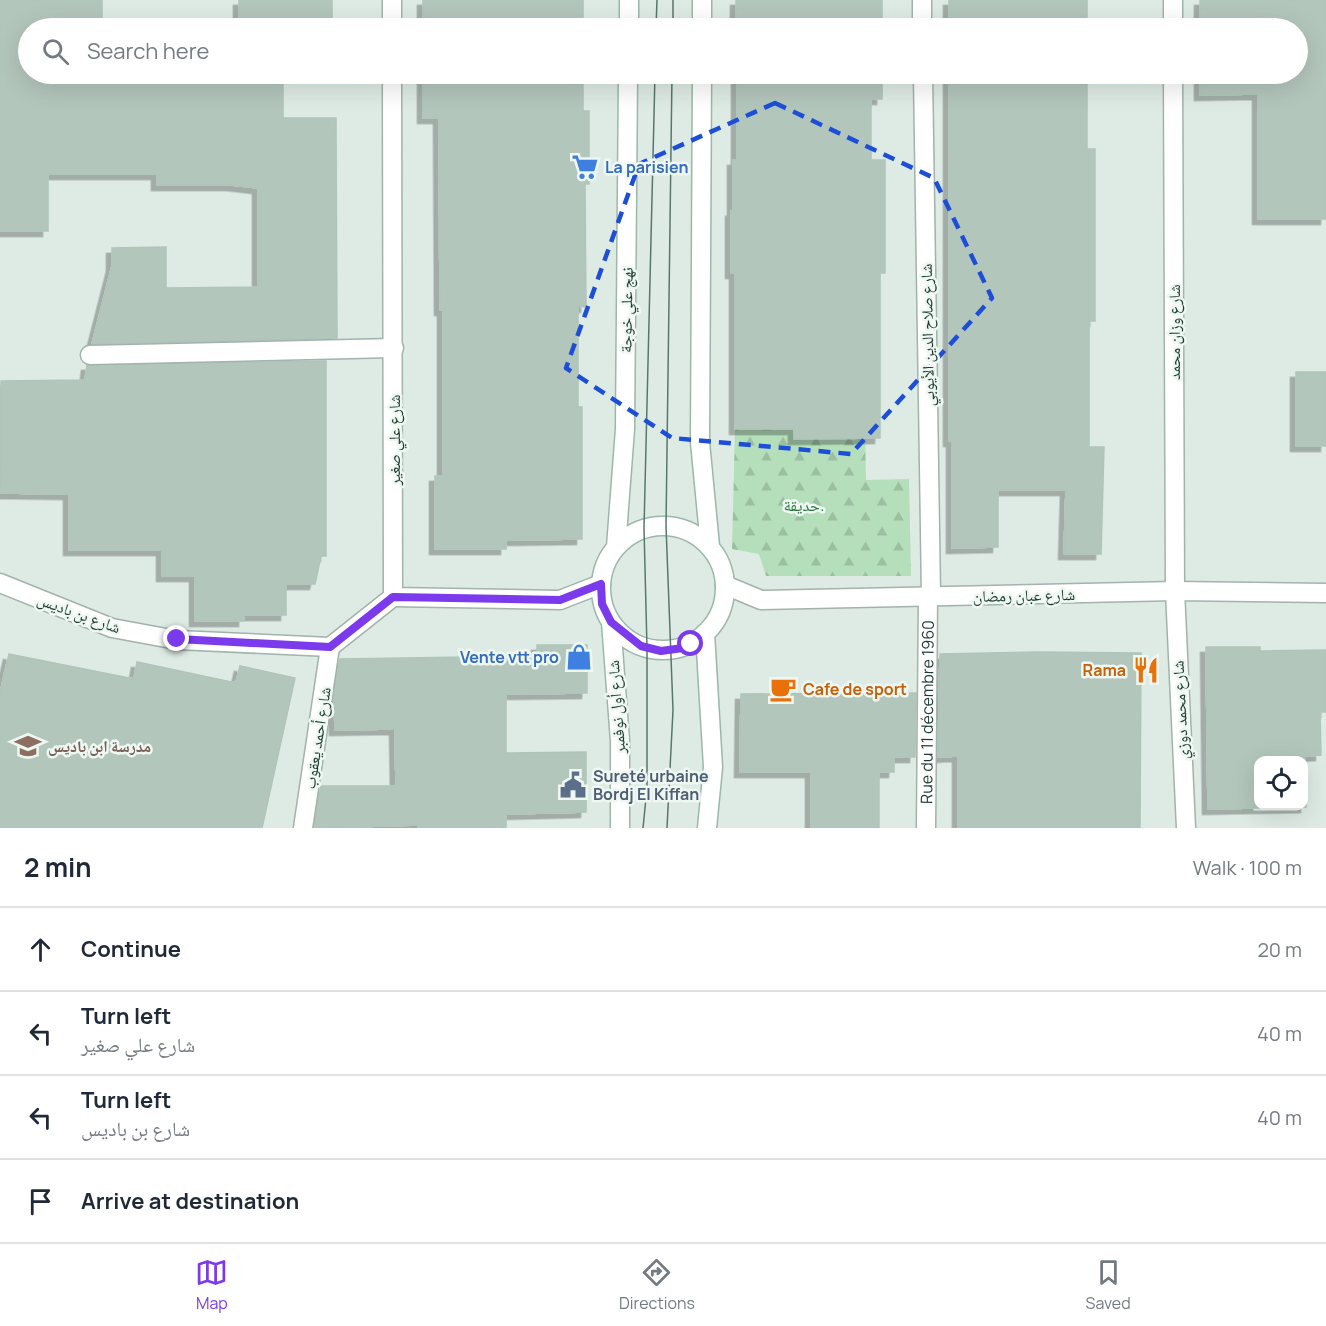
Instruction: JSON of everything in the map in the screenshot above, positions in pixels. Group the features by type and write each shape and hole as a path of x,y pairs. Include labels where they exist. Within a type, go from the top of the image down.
{"street":[{"path":"392,0 392,18"},
{"path":"629,0 629,18"},
{"path":"702,0 702,18"},
{"path":"922,0 922,18"},
{"path":"1173,0 1173,18"},
{"name":"شارع علي صغير","path":"392,84 393,597"},
{"name":"نهج علي خوجة","path":"615,547 625,429 628,84"},
{"path":"702,84 700,442 710,546"},
{"name":"شارع صلاح الدين الأيوبي","path":"923,84 930,596"},
{"name":"شارع وزان محمد","path":"1173,84 1175,591"},
{"path":"90,355 394,348"},
{"path":"674,526 693,533 710,546 721,564 725,585 724,603 717,619 705,633 683,648 661,651 641,646 611,622 602,604 601,584 605,564 615,547 629,535 644,528 674,526"},
{"name":"شارع بن باديس","path":"0,583 112,628 177,639 330,647"},
{"path":"330,647 393,597 560,600 601,584"},
{"name":"شارع عبان رمضان","path":"725,585 761,600 1175,591 1326,593"},
{"name":"شارع محمد دوزي","path":"1175,591 1186,828"},
{"name":"Rue du 11 décembre 1960","path":"927,828 930,596"},
{"name":"شارع أول نوفمبر","path":"611,622 620,741 620,828"},
{"path":"705,633 713,767 707,828"},
{"name":"شارع أحمد يعقوب","path":"303,828 330,647"}],"highlighted area":[{"path":"775,103 934,178 992,298 851,454 672,438 566,368 639,164"}],"green space":[{"name":"حديقة.","path":"735,429 793,429 794,438 865,435 866,480 909,479 911,576 766,576 759,554 732,549"}],"building":[{"path":"0,0 102,0 102,18 18,18 18,84 283,84 283,118 336,118 337,338 92,344 112,266 112,248 166,247 166,288 258,287 258,188 231,185 157,185 157,174 48,174 48,231 0,231"},
{"path":"239,0 332,0 332,18 239,18"},
{"path":"423,0 583,0 583,18 423,18"},
{"path":"736,0 882,0 882,18 736,18"},
{"path":"949,0 1087,0 1087,18 949,18"},
{"path":"1200,0 1326,0 1326,219 1258,219 1258,94 1200,95 1200,84 1308,84 1308,18 1200,18"},
{"path":"423,84 583,84 583,111 589,111 589,184 585,184 586,307 578,306 578,407 582,407 582,539 506,540 506,549 435,549 435,476 443,476 443,310 440,310 439,118 423,118"},
{"path":"737,84 882,84 882,99 871,99 871,160 885,160 885,273 880,273 880,438 794,439 794,429 735,429 735,273 731,273 731,211 733,211 733,160 737,160"},
{"path":"949,84 1087,84 1087,149 1095,149 1095,321 1089,321 1089,447 1104,447 1101,554 1064,554 1066,490 998,490 998,547 952,548 952,441 949,441"},
{"path":"326,361 326,556 321,556 315,584 286,584 286,615 244,615 244,621 195,621 195,576 162,576 162,550 69,550 69,494 0,493 1,381 85,380 87,365"},
{"path":"1296,372 1326,372 1326,446 1296,446"},
{"path":"537,645 587,645 587,693 506,694 506,753 586,752 586,812 506,814 506,828 418,828 418,825 314,828 321,786 396,786 395,729 335,730 334,694 340,659 537,656"},
{"path":"1206,647 1260,647 1260,651 1326,650 1326,712 1320,712 1321,755 1254,756 1254,808 1208,809"},
{"path":"1141,653 1140,828 958,828 958,756 938,757 940,654"},
{"path":"9,654 134,679 137,662 236,683 240,666 295,678 262,828 0,828 0,694"},
{"path":"916,693 915,757 894,757 894,772 879,772 879,828 811,828 811,772 740,772 741,694"}],"tram line":[{"path":"656,18 657,0"},
{"path":"673,0 673,18"},
{"path":"643,828 647,788 644,528 655,84"},
{"path":"667,828 673,710 666,526 672,84"}],"place":[{"name":"La parisien","path":"585,167"},
{"name":"Vente vtt pro","path":"579,657"},
{"name":"Rama","path":"1146,670"},
{"name":"Cafe de sport","path":"783,689"},
{"name":"مدرسة ابن باديس","path":"28,746"},
{"name":"Sureté urbaine Bordj El Kiffan","path":"573,785"}],"route":[{"path":"177,639 330,647 393,597 560,600 601,584 602,604 611,622 641,646 661,651 683,648 691,644"}]}
